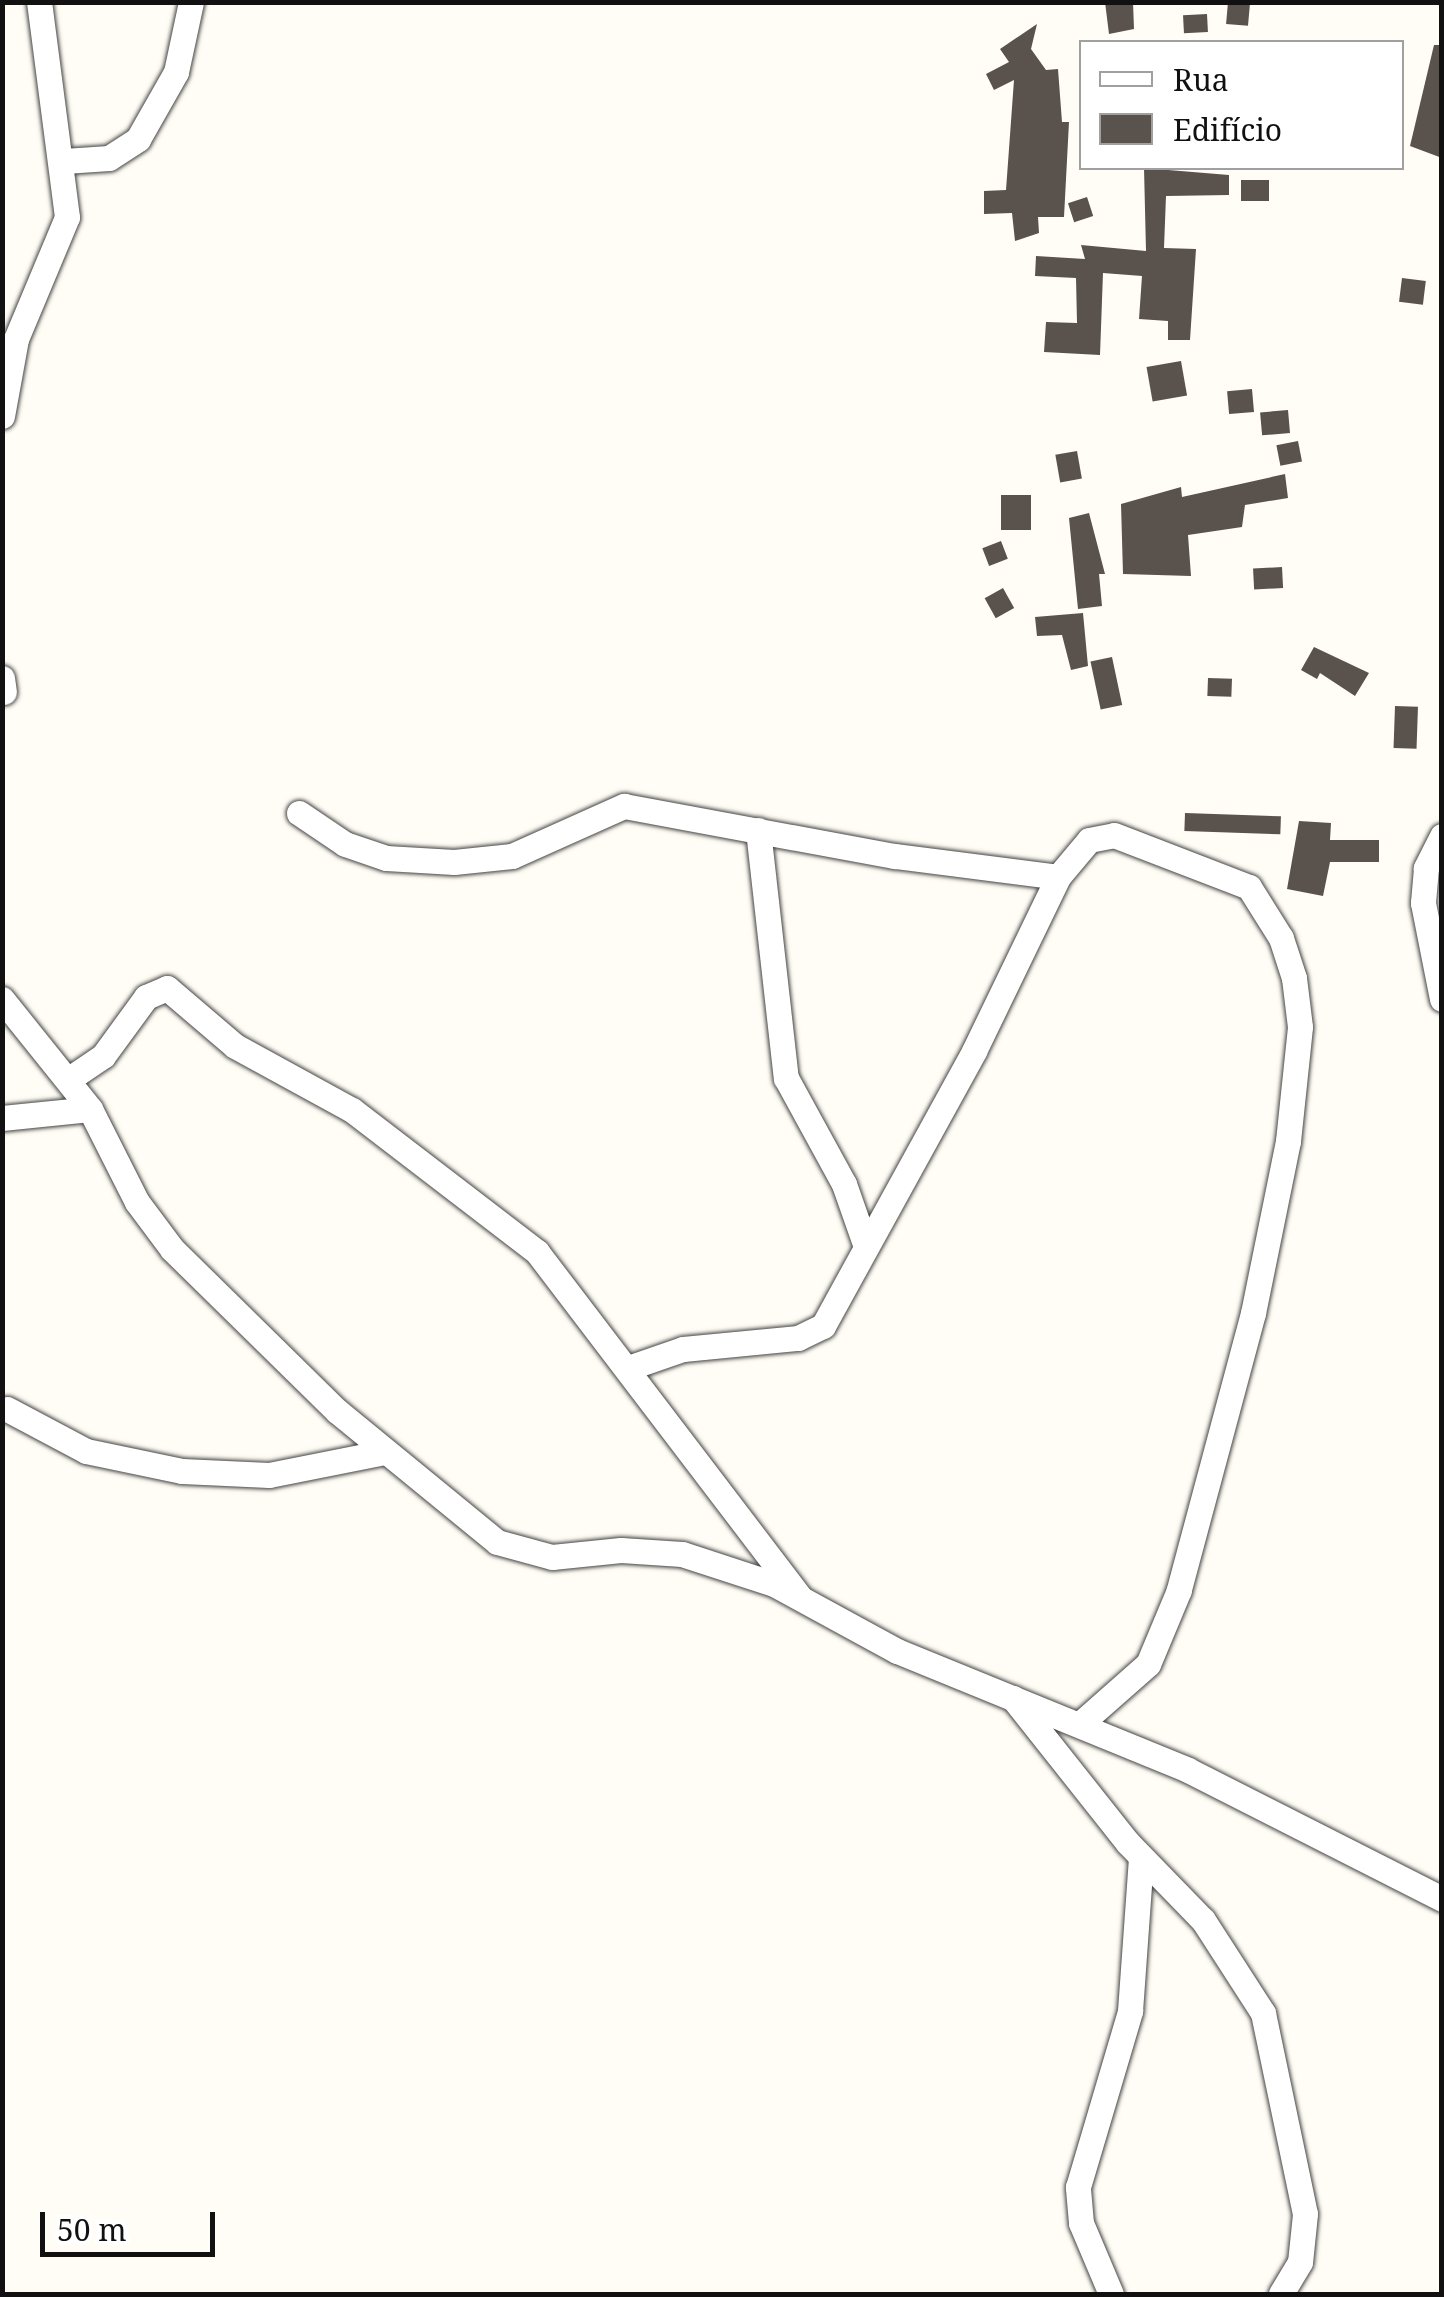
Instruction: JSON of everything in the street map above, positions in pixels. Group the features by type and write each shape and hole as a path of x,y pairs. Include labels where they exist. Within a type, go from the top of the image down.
{"street":[{"path":"2,416 9,336 66,217 64,162 38,2"},
{"path":"64,162 109,158 138,139 176,72 192,2"},
{"path":"299,813 363,851 454,862 532,851 624,806 1058,877"},
{"path":"758,830 786,1078 844,1184 865,1244"},
{"path":"628,1368 683,1350 814,1334 832,1314 865,1244 974,1050 1058,877 1076,851 1099,835 1232,875 1260,901 1281,938 1300,1027 1296,1097 1253,1313 1179,1590 1148,1664 1082,1723"},
{"path":"1442,836 1426,868 1422,902 1442,1000"},
{"path":"69,1078 103,1056 146,997 167,988 180,993 235,1046 340,1102 497,1216 564,1283 800,1598"},
{"path":"2,998 90,1109 136,1202 172,1250 385,1452 468,1521 527,1554 682,1554 800,1598 897,1651 1082,1723 1442,1899"},
{"path":"2,1118 90,1109"},
{"path":"7,1409 86,1451 182,1471 269,1475 385,1452"},
{"path":"1012,1696 1141,1858 1203,1920 1262,2013 1305,2214 1300,2262 1281,2294"},
{"path":"1111,2294 1081,2222 1078,2187 1130,2011 1141,1858"}],"building":[{"path":"1105,2 1133,2 1134,29 1109,34"},
{"path":"1228,2 1250,4 1248,26 1226,24"},
{"path":"1207,14 1208,32 1184,33 1183,15"},
{"path":"1037,24 1031,49 1046,70 1058,69 1062,122 1069,122 1064,217 1038,217 1039,233 1015,241 1012,213 984,214 984,191 1006,190 1014,80 994,90 986,74 1009,62 1000,49"},
{"path":"1434,45 1442,45 1442,158 1410,146"},
{"path":"1144,170 1229,175 1229,195 1166,196 1164,248 1196,249 1190,340 1168,340 1168,321 1139,319 1142,276 1103,273 1100,355 1044,352 1046,322 1077,323 1076,278 1035,276 1036,256 1085,259 1081,245 1146,251"},
{"path":"1241,180 1269,180 1269,201 1241,201"},
{"path":"1087,197 1093,216 1074,222 1068,203"},
{"path":"1402,278 1426,281 1423,305 1399,302"},
{"path":"1181,361 1187,395 1153,402 1147,367"},
{"path":"1252,389 1254,412 1229,414 1227,391"},
{"path":"1288,410 1290,433 1262,435 1260,412"},
{"path":"1298,441 1302,462 1280,466 1276,445"},
{"path":"1077,451 1082,479 1060,482 1055,455"},
{"path":"1285,474 1288,498 1245,505 1242,527 1188,535 1191,576 1123,574 1121,504 1181,487 1182,497"},
{"path":"1001,495 1031,495 1031,530 1001,530"},
{"path":"1089,513 1105,574 1099,574 1102,606 1078,609 1069,518"},
{"path":"1001,541 1008,559 989,566 982,548"},
{"path":"1282,567 1283,588 1254,589 1253,569"},
{"path":"1003,588 1014,608 996,618 985,598"},
{"path":"1083,613 1088,666 1071,670 1062,635 1037,636 1035,617"},
{"path":"1314,647 1369,673 1355,696 1320,673 1317,679 1301,670"},
{"path":"1112,657 1122,705 1101,710 1090,662"},
{"path":"1208,678 1232,679 1231,697 1207,696"},
{"path":"1395,706 1418,707 1417,749 1394,748"},
{"path":"1185,813 1281,816 1280,834 1184,831"},
{"path":"1299,821 1331,823 1330,840 1379,840 1379,862 1330,862 1323,896 1287,889"}]}
